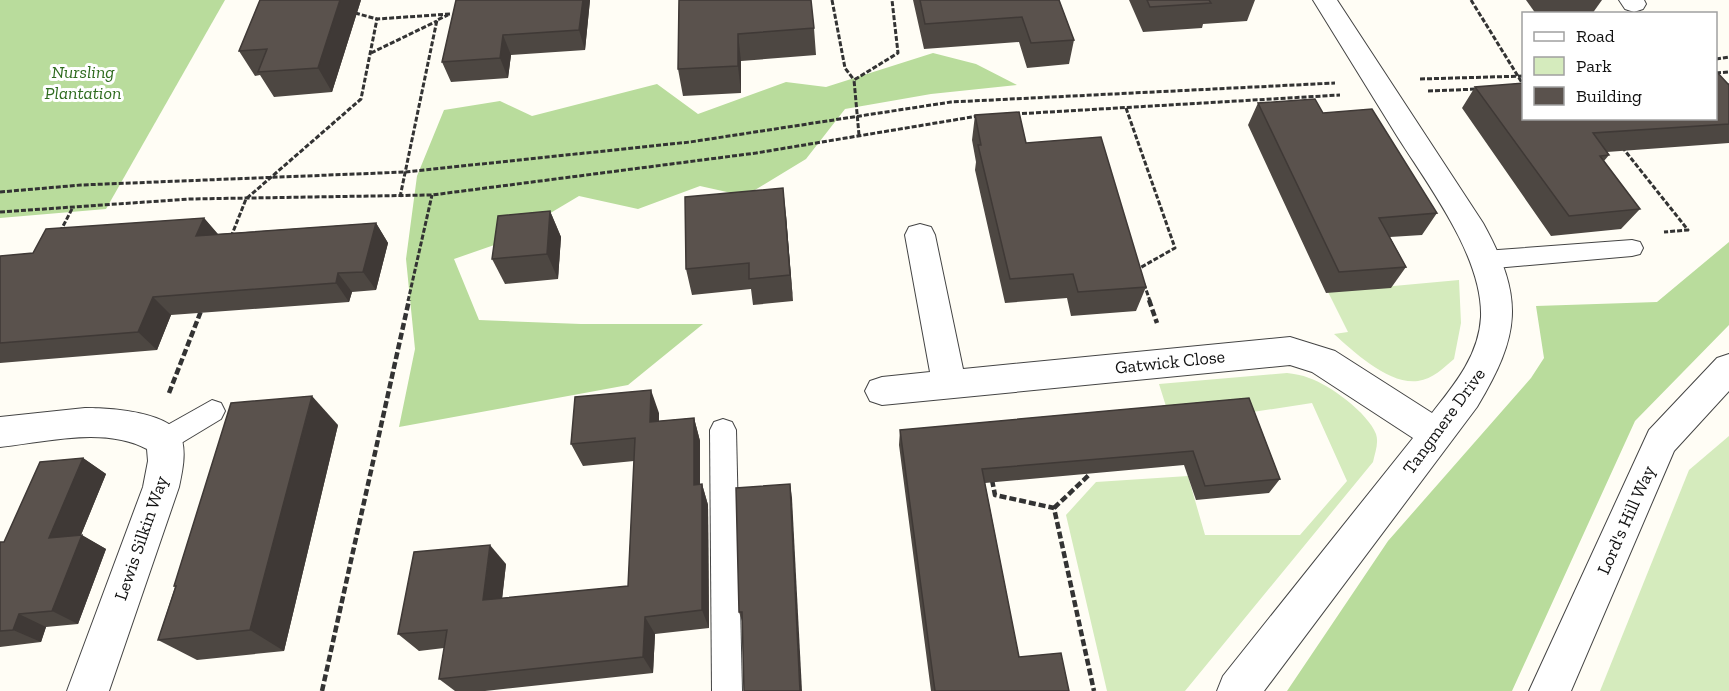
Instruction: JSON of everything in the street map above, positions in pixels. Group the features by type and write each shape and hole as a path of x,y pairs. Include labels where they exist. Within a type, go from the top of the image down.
{"street":[{"name":"Tangmere Drive","path":"1238,691 1465,397 1491,353 1497,328 1496,300 1484,260 1472,231 1325,0"},
{"path":"920,236 949,385"},
{"name":"Gatwick Close","path":"882,391 1290,351 1323,361 1436,434"},
{"name":"Lord's Hill Way","path":"1550,691 1660,441 1729,368"},
{"path":"0,432 99,423 131,425 158,436"},
{"name":"Lewis Silkin Way","path":"88,691 161,487 166,461 158,436"}],"lane":[{"path":"1484,260 1632,248"},
{"path":"158,436 212,411"},
{"path":"723,430 727,691"}],"path":[{"path":"832,0 845,68 854,80 859,135"},
{"path":"854,80 898,54 892,0"},
{"path":"1471,0 1522,83"},
{"path":"370,53 457,10"},
{"path":"350,12 377,19 450,14"},
{"path":"228,243 246,199 361,99 377,19"},
{"path":"400,196 437,20"},
{"path":"1009,114 1126,108 1522,76"},
{"path":"0,192 272,176 405,172 690,142 951,102 1381,87 1489,89"},
{"path":"1126,108 1175,248 1138,268 1170,362"},
{"path":"0,212 190,199 432,195 756,153 963,117 986,116"},
{"path":"1621,146 1688,230 1655,232"},
{"path":"322,691 432,195"},
{"path":"57,237 73,207"},
{"path":"158,436 202,310"},
{"path":"991,472 995,495 1054,508"},
{"path":"1054,508 1090,474"},
{"path":"1054,508 1094,691"}],"green space":[{"name":"Nursling Plantation","path":"0,0 225,0 106,209 0,218"},
{"path":"933,53 976,64 1017,85 931,94 845,109 806,159 745,196 700,186 638,209 579,196 500,243 454,259 479,320 581,324 703,324 628,385 399,427 415,349 406,259 417,176 444,110 500,101 532,116 657,84 698,114 786,82 826,87"},
{"path":"1729,242 1729,325 1635,421 1512,691 1287,691 1388,541 1531,378 1544,358 1536,306 1657,302"},
{"path":"1459,280 1461,323 1454,359 1438,373 1428,378 1407,381 1384,373 1334,334 1348,332 1328,292"},
{"path":"1287,373 1306,377 1327,387 1365,417 1377,437 1373,462 1185,691 1107,691 1066,515 1096,482 1188,476 1205,535 1300,535 1347,481 1312,403 1240,414 1170,419 1159,384"},
{"path":"1729,436 1729,691 1600,691 1689,470"}],"building":[{"path":"260,0 340,0 318,68 258,72 267,49 239,51"},
{"path":"456,0 583,0 579,30 503,35 500,58 442,62"},
{"path":"679,0 811,0 814,28 738,34 738,66 678,69"},
{"path":"920,0 1059,0 1074,40 1031,43 1022,17 925,24"},
{"path":"1147,0 1209,0 1211,3 1150,7"},
{"path":"1717,72 1729,84 1729,124 1593,133 1609,155 1600,156 1640,209 1569,216 1475,87 1522,83 1522,120 1717,120"},
{"path":"1315,99 1323,113 1372,109 1437,213 1379,218 1406,267 1339,272 1258,103"},
{"path":"1019,112 1026,143 1101,137 1146,287 1078,292 1073,274 1010,279 978,145 981,145 975,115"},
{"path":"783,188 790,275 749,279 749,263 686,269 685,197"},
{"path":"550,211 547,254 492,259 498,216"},
{"path":"204,218 196,236 376,223 363,272 338,273 336,283 153,297 138,332 0,343 0,256 33,253 46,229"},
{"path":"651,390 650,422 694,418 694,485 702,484 702,610 645,617 643,657 439,679 447,630 398,634 414,552 490,545 483,600 628,586 635,438 571,444 575,397"},
{"path":"312,396 250,630 158,640 231,403"},
{"path":"1249,398 1280,479 1205,486 1193,451 982,469 1019,657 1061,653 1069,691 935,691 900,430"},
{"path":"83,458 49,538 82,535 52,611 19,614 13,630 0,631 0,542 4,542 40,462"},
{"path":"790,484 800,691 744,691 742,612 739,612 736,488"}]}
